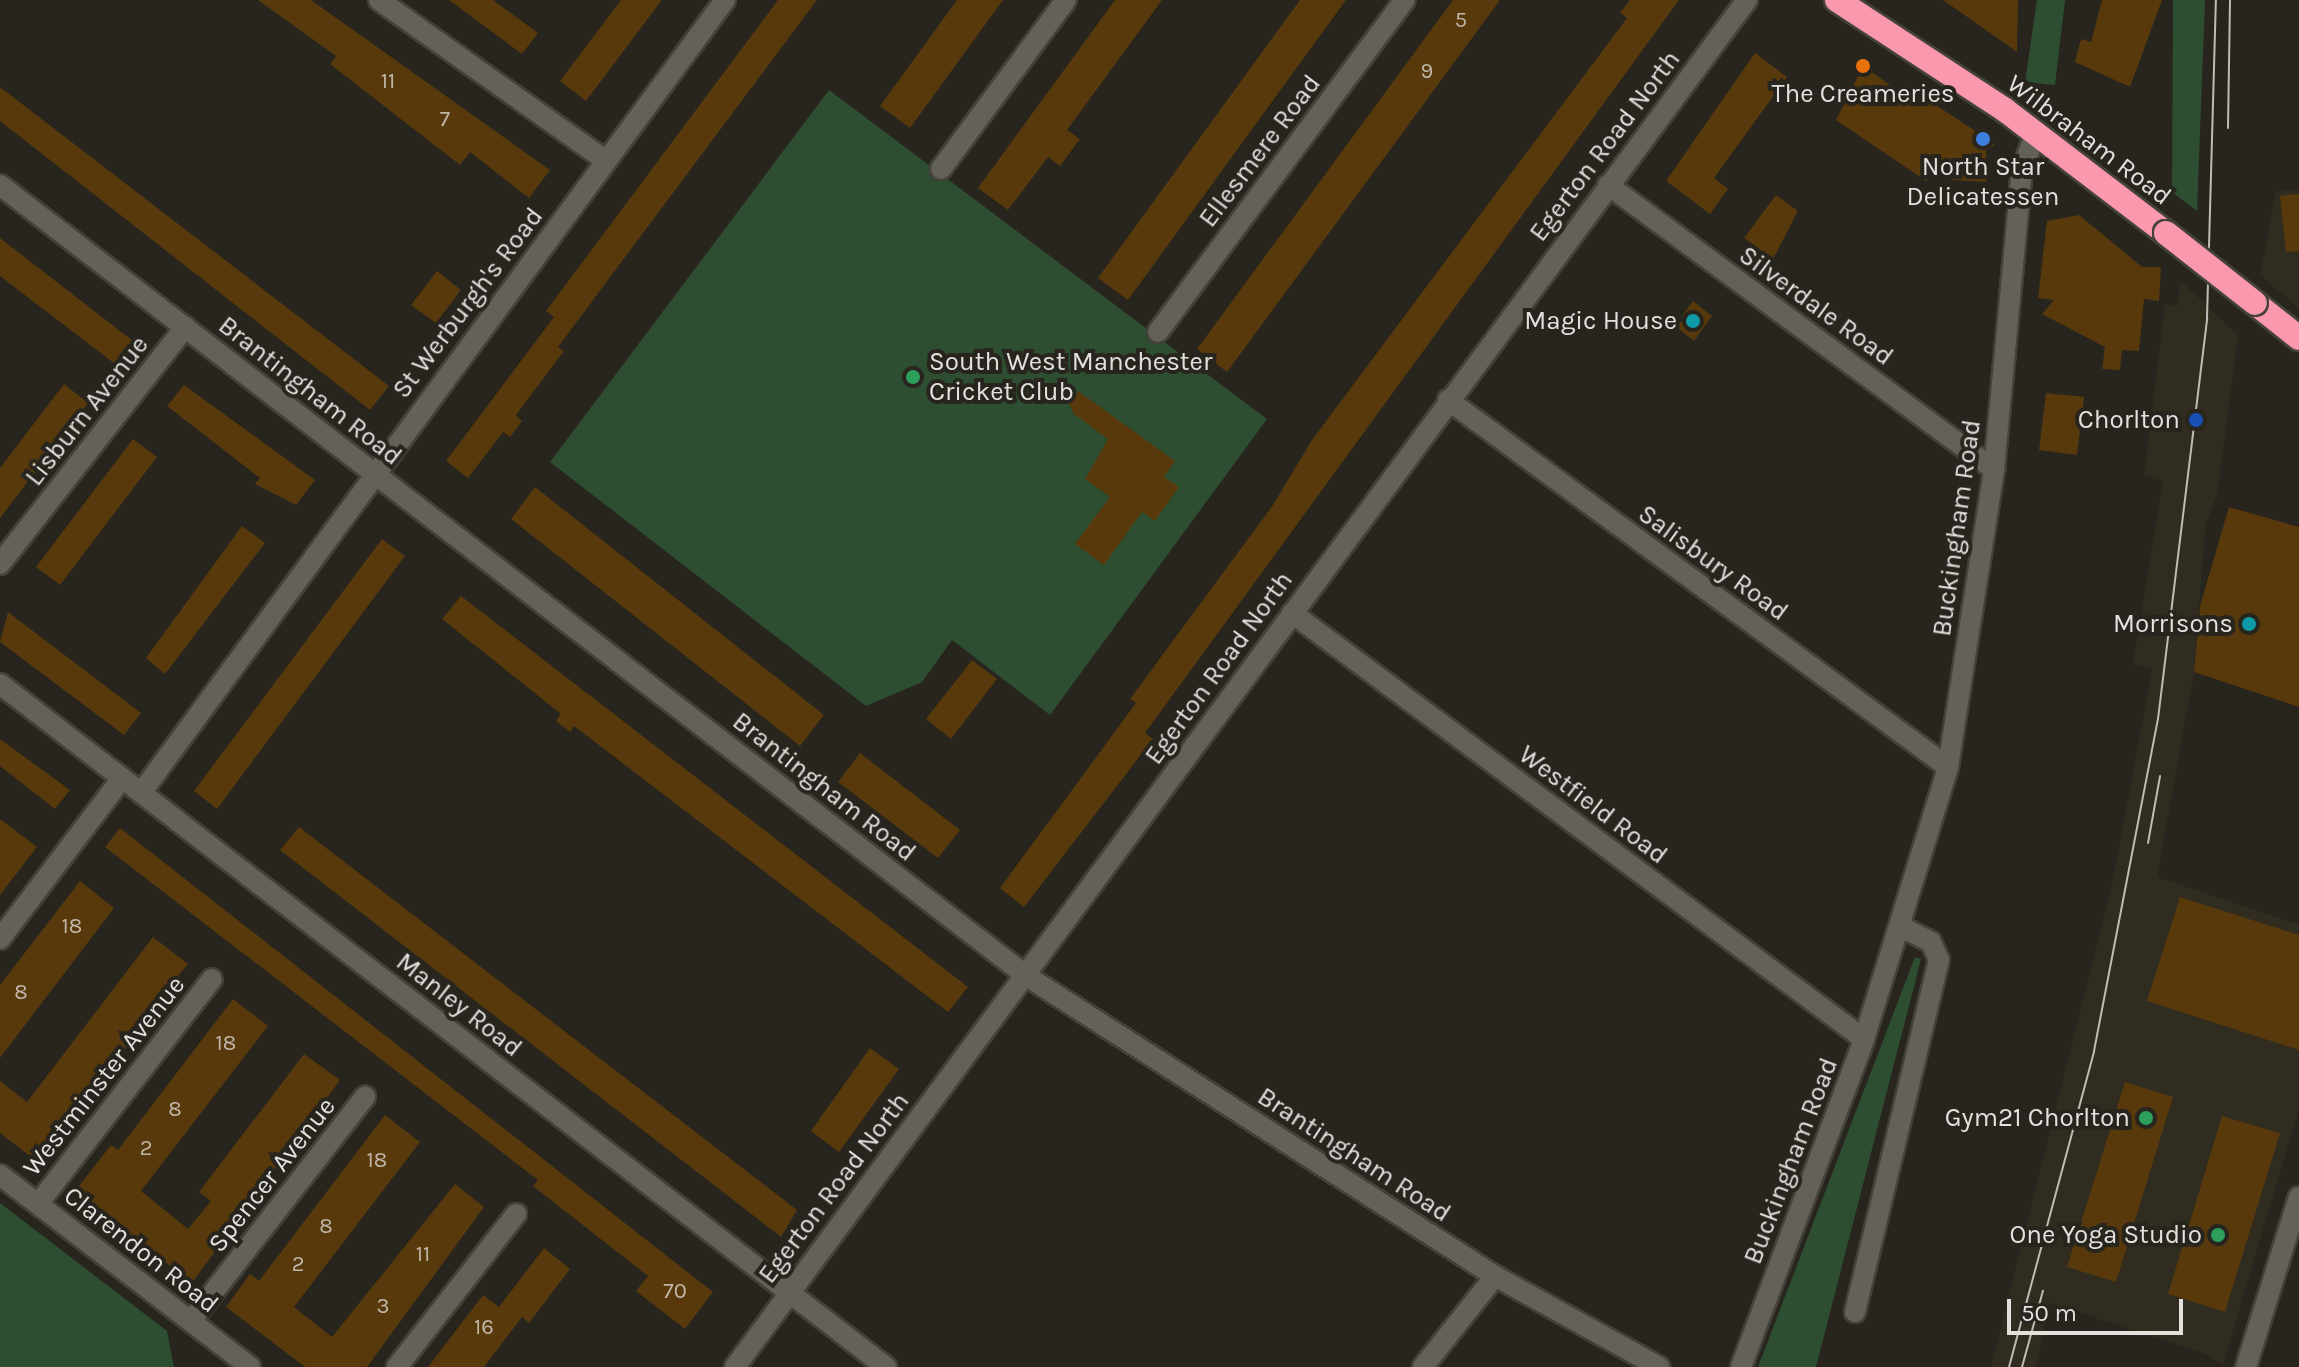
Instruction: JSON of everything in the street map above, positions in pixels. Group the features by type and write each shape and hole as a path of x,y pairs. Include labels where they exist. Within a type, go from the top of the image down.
{"highway":[{"name":"Wilbraham Road","path":"1837,0 2036,133 2299,338"}],"street":[{"path":"379,0 606,161"},
{"name":"St Werburgh's Road","path":"141,793 725,0"},
{"path":"941,169 1066,0"},
{"name":"Ellesmere Road","path":"1158,332 1405,0"},
{"name":"Egerton Road North","path":"735,1367 1747,0"},
{"name":"Buckingham Road","path":"1741,1367 1864,1039 1902,927 1948,767 1994,470 2022,169 2036,133"},
{"name":"Brantingham Road","path":"0,185 1025,975 1495,1276 1659,1367"},
{"name":"Silverdale Road","path":"1608,185 1994,470"},
{"name":"Lisburn Avenue","path":"0,564 185,327"},
{"name":"Salisbury Road","path":"1448,400 1948,767"},
{"name":"Westfield Road","path":"1292,613 1864,1039"},
{"name":"Manley Road","path":"0,684 886,1367"},
{"path":"0,939 122,778"},
{"path":"1855,1312 1939,960 1931,942 1902,927"},
{"name":"Westminster Avenue","path":"38,1204 212,979"},
{"name":"Spencer Avenue","path":"191,1321 365,1097"},
{"name":"Clarendon Road","path":"0,1175 244,1365"},
{"path":"2246,1367 2299,1197"},
{"path":"397,1367 516,1214"},
{"path":"1423,1367 1495,1276"}],"shaded area":[{"path":"2299,190 2299,308 2260,276 2276,191"},
{"path":"2180,280 2238,335 2217,496 2206,523 2193,678 2157,877 2299,925 2299,1108 2223,1365 2206,1354 2049,1303 2036,1367 1991,1367 2113,880 2152,670 2133,664 2163,481 2144,476 2165,305 2178,306"}],"green space":[{"path":"2037,0 2065,0 2055,85 2025,82"},
{"path":"2173,0 2205,0 2197,211 2172,192"},
{"name":"South West Manchester Cricket Club","path":"829,90 1267,419 1050,715 952,640 922,682 866,706 550,462"},
{"path":"1915,957 1921,959 1816,1367 1758,1367"},
{"path":"0,1203 167,1331 174,1367 0,1367"}],"building":[{"path":"258,0 311,0 550,170 529,198 470,152 460,165 330,64 336,56"},
{"path":"449,0 493,0 538,33 522,54"},
{"path":"621,0 662,0 586,101 560,81"},
{"path":"778,0 817,0 558,347 564,351 516,415 522,421 510,437 503,432 468,478 446,461 554,317 546,311"},
{"path":"957,0 1003,0 910,128 880,106"},
{"path":"1115,0 1162,0 1067,130 1080,139 1060,166 1048,157 1008,210 978,188"},
{"path":"1300,0 1346,0 1128,300 1098,278"},
{"path":"1453,0 1500,0 1227,372 1197,349"},
{"path":"1630,0 1679,0 1145,733 1153,739 1024,907 1000,888 1136,703 1130,699 1273,505 1312,440 1627,18 1620,13"},
{"path":"1943,0 2018,0 2017,52 1983,28"},
{"path":"2102,0 2162,0 2130,87 2075,62 2081,39 2091,42"},
{"path":"1755,53 1787,77 1714,178 1728,189 1710,214 1666,181"},
{"path":"1863,66 1900,92 1904,84 1995,144 1986,151 1986,182 1953,180 1935,168 1926,181 1836,120"},
{"path":"0,87 389,386 370,410 0,121"},
{"path":"2299,194 2299,251 2286,252 2280,196"},
{"path":"1776,195 1798,211 1773,259 1744,238"},
{"path":"2079,215 2142,267 2161,267 2159,301 2144,299 2139,351 2122,350 2120,370 2102,369 2105,347 2042,314 2054,300 2038,298 2047,221"},
{"path":"0,238 133,341 115,364 0,276"},
{"path":"437,271 461,290 436,323 411,305"},
{"name":"Magic House","path":"1693,301 1712,316 1694,341 1675,326"},
{"path":"64,384 88,403 0,518 0,468"},
{"path":"184,385 315,480 296,505 255,484 260,478 167,406"},
{"path":"1078,391 1175,461 1164,477 1179,487 1155,521 1142,512 1104,565 1075,544 1110,497 1085,479 1108,439 1074,414 1069,404"},
{"path":"2046,393 2084,397 2077,455 2039,450"},
{"path":"133,439 157,457 60,585 36,567"},
{"path":"535,487 824,715 800,746 511,519"},
{"name":"Morrisons","path":"2229,507 2299,527 2299,707 2194,672 2200,606"},
{"path":"242,526 265,543 165,674 146,658"},
{"path":"382,539 405,556 217,809 194,791"},
{"path":"461,596 968,987 948,1012 574,726 570,732 556,721 561,714 442,619"},
{"path":"8,612 141,713 124,735 0,642"},
{"path":"972,660 997,679 951,739 926,719"},
{"path":"0,739 70,790 55,809 0,766"},
{"path":"860,753 960,830 938,858 838,782"},
{"path":"0,819 37,847 0,895"},
{"path":"299,827 797,1210 781,1237 280,850"},
{"path":"120,828 713,1292 685,1329 636,1291 648,1276 533,1186 538,1180 105,847"},
{"path":"80,881 114,908 0,1058 0,985"},
{"path":"2180,897 2299,935 2299,1050 2147,1001"},
{"path":"153,937 188,964 40,1164 0,1133 0,1081 27,1102"},
{"path":"233,999 268,1026 141,1191 188,1229 211,1201 199,1192 304,1054 340,1080 192,1283 75,1191 111,1145 118,1150"},
{"path":"870,1048 899,1069 839,1152 811,1131"},
{"path":"2125,1082 2173,1097 2116,1282 2067,1267"},
{"path":"385,1115 420,1142 294,1307 332,1337 455,1184 484,1207 367,1367 305,1367 226,1307 250,1274 259,1281"},
{"path":"2222,1116 2280,1133 2225,1312 2168,1294"},
{"path":"544,1248 570,1269 529,1323 522,1317 484,1367 428,1367 483,1295 499,1307"}],"tram line":[{"path":"2009,1367 2094,1051 2158,719 2207,318 2216,0"},
{"path":"2228,128 2230,0"},
{"path":"2148,843 2160,776"},
{"path":"2022,1367 2043,1291"}],"place":[{"name":"The Creameries","path":"1863,66"},
{"name":"North Star Delicatessen","path":"1983,139"},
{"name":"Magic House","path":"1693,321"},
{"name":"South West Manchester Cricket Club","path":"913,377"},
{"name":"Chorlton","path":"2196,420"},
{"name":"Morrisons","path":"2249,624"},
{"name":"Gym21 Chorlton","path":"2146,1118"},
{"name":"One Yoga Studio","path":"2218,1235"}]}
